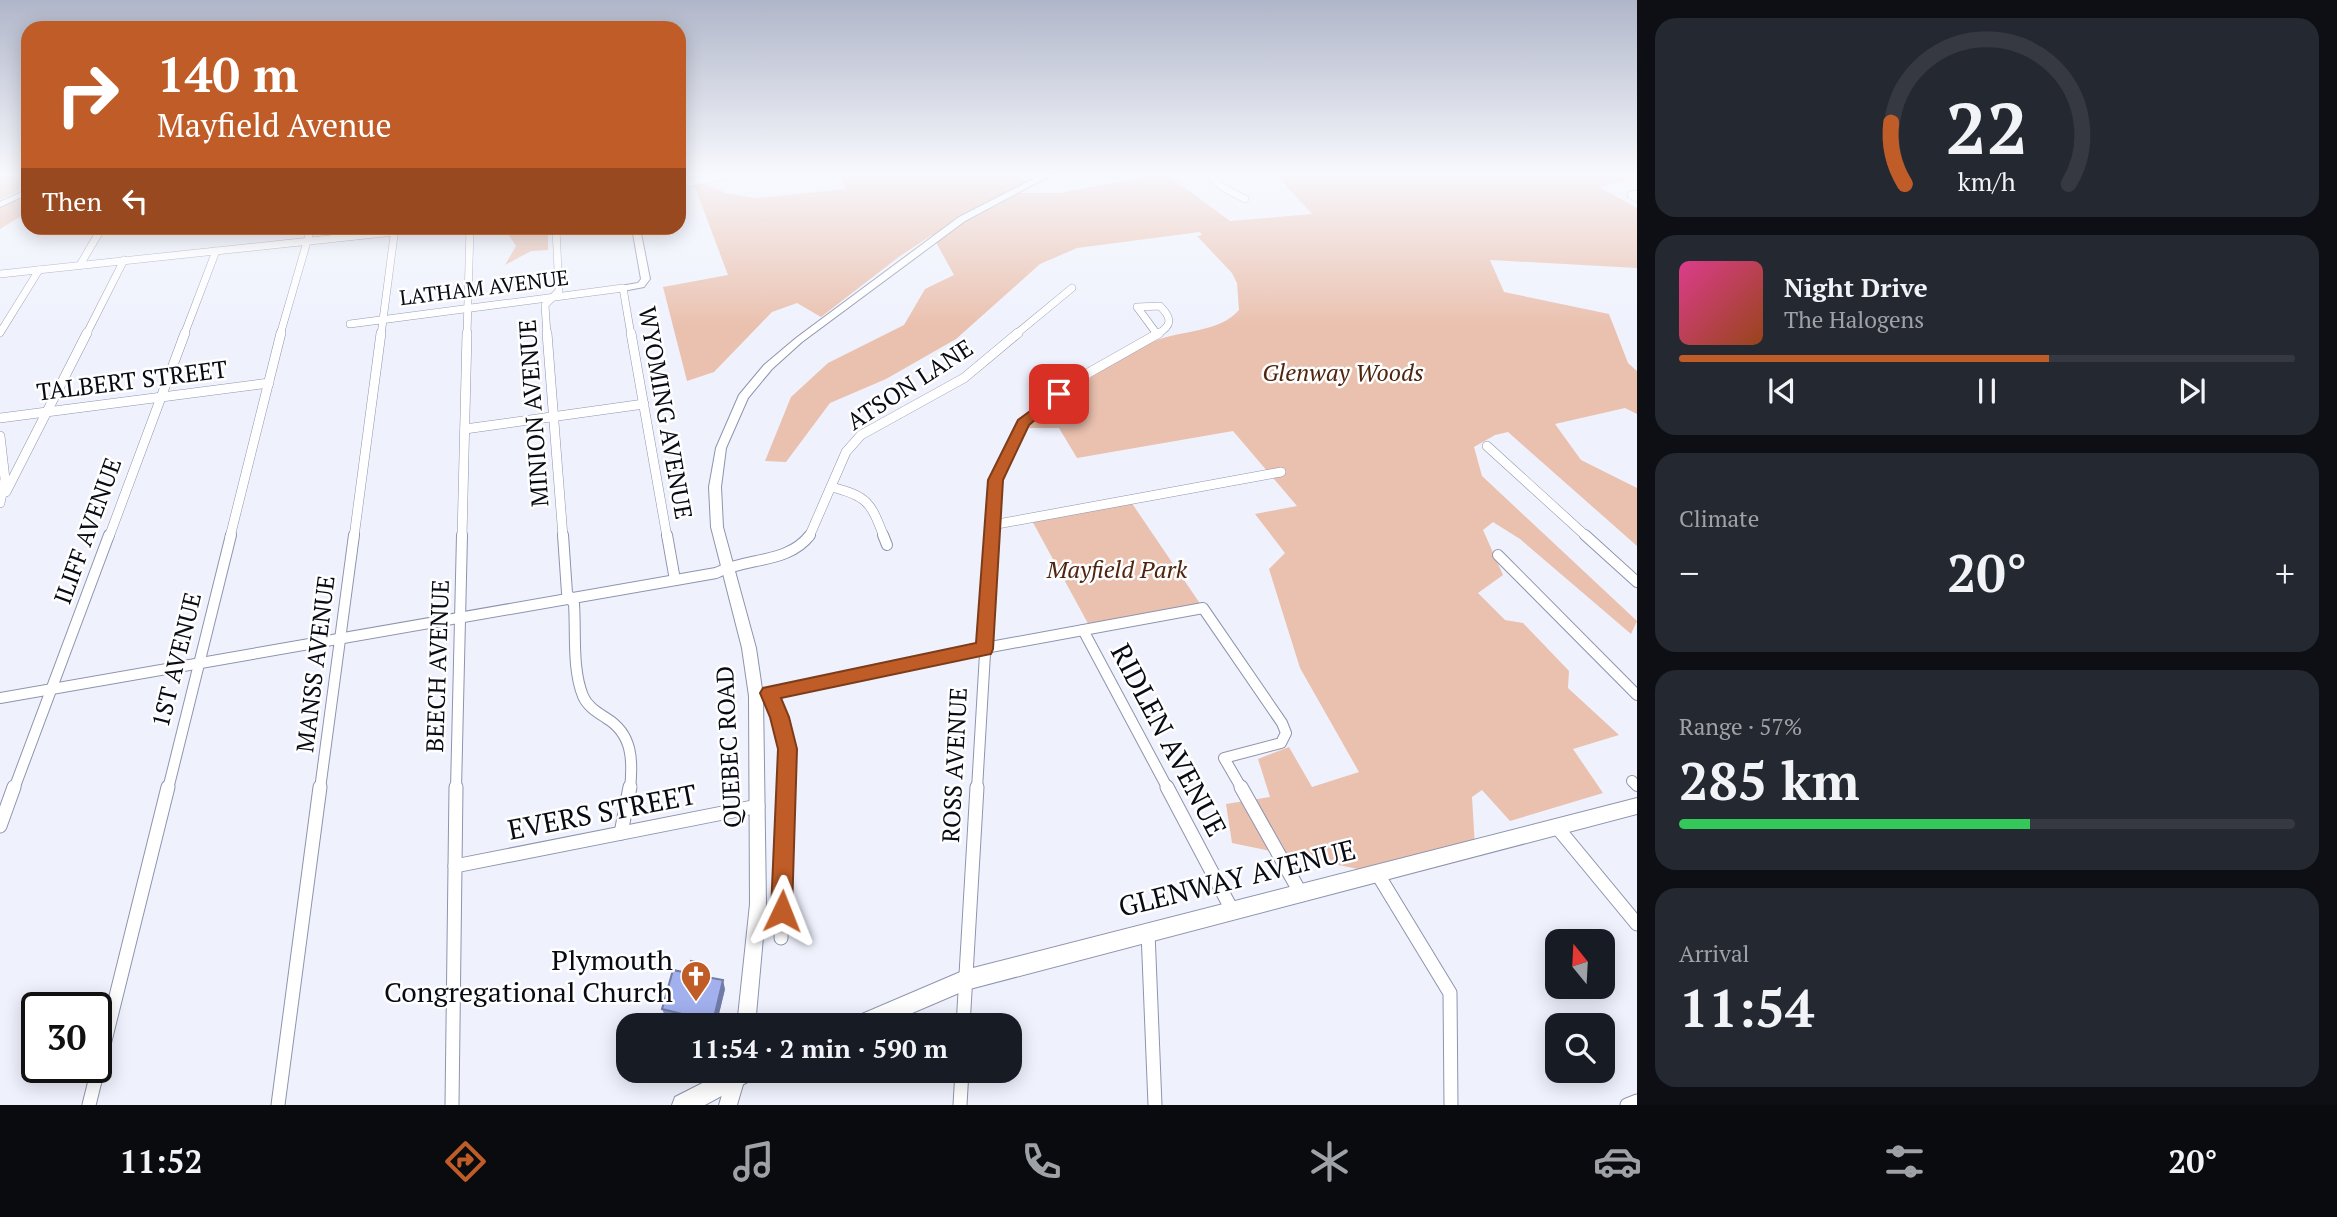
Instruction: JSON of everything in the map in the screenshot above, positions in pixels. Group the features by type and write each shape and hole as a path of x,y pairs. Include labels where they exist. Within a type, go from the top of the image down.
{"main road":[{"name":"GLENWAY AVENUE","path":"888,1013 965,980 1637,806"},
{"path":"683,1105 722,1083"}],"street":[{"name":"QUEBEC ROAD","path":"781,938 787,749 781,723 763,694 727,568 715,507 717,466 727,429 753,383 799,340 955,225"},
{"path":"80,265 98,235"},
{"name":"1ST AVENUE","path":"89,1105 197,665 308,235"},
{"path":"0,274 350,235"},
{"name":"MANSS AVENUE","path":"278,1105 394,235"},
{"name":"BEECH AVENUE","path":"452,1105 470,235"},
{"name":"MINION AVENUE","path":"555,235 559,291 545,305 567,593 574,604 583,696 596,712 617,726 631,749 632,767 621,833"},
{"name":"WYOMING AVENUE","path":"637,235 646,279 640,285 623,288 675,580"},
{"name":"ILIFF AVENUE","path":"0,826 216,251"},
{"path":"0,503 124,260"},
{"path":"0,333 39,270"},
{"name":"LATHAM AVENUE","path":"350,324 623,288"},
{"name":"ATSON LANE","path":"0,698 570,600 716,573 789,553 803,545 811,534 846,453 861,435 964,378 1072,288"},
{"path":"1155,305 1169,314 1170,324 1157,334 1137,307 1155,305"},
{"name":"ROSS AVENUE","path":"964,1013 992,525 998,472 1023,423 1076,380 1157,334"},
{"name":"TALBERT STREET","path":"0,418 269,383"},
{"path":"465,429 644,404"},
{"path":"0,436 6,492"},
{"path":"1487,446 1637,582"},
{"path":"992,525 1281,472"},
{"path":"831,487 859,493 868,499 887,545"},
{"path":"1498,555 1637,695"},
{"path":"763,694 1203,608 1282,723 1286,736 1281,743 1224,758 1300,892"},
{"name":"RIDLEN AVENUE","path":"1083,630 1232,910"},
{"name":"QUEBEC ROAD","path":"747,1013 758,904 758,806 763,694"},
{"name":"EVERS STREET","path":"455,866 758,806"},
{"path":"1556,826 1637,924"},
{"path":"1377,873 1450,993 1451,1105"},
{"path":"1148,932 1155,1105"},
{"path":"728,1105 737,1083"},
{"path":"960,1105 961,1083"},
{"path":"1627,1105 1637,1101"}],"green space":[{"name":"Glenway Woods","path":"709,225 1637,225 1637,268 1490,260 1504,292 1609,314 1628,363 1637,371 1637,414 1625,408 1555,424 1581,460 1637,488 1637,546 1508,432 1495,435 1474,447 1482,476 1637,621 1631,634 1520,539 1493,522 1483,530 1503,575 1478,593 1505,620 1523,623 1569,671 1568,688 1619,735 1573,749 1603,793 1510,821 1482,790 1472,797 1475,847 1377,873 1232,843 1226,804 1270,797 1258,759 1289,747 1312,787 1359,772 1300,668 1269,569 1285,553 1255,514 1297,506 1233,431 1077,458 1059,428 1026,428 1088,380 1137,349 1165,337 1221,323 1239,310 1237,283 1232,273 1197,236 1202,235 1200,232 1077,248 1040,264 956,339 886,379 830,403 786,462 765,461 791,397 828,363 904,325 925,289 954,275 932,235 900,256 821,317 797,303 772,312 714,372 687,381 663,287 728,275"},
{"path":"509,235 548,235 548,250 531,251 505,265 516,246"},
{"name":"Mayfield Park","path":"1129,499 1203,608 1091,629 1030,517"}],"building":[{"name":"Plymouth Congregational Church","path":"691,961 704,964 701,976 723,980 715,1013 678,1013 662,1009 673,970 688,973"}],"place":[{"name":"Plymouth Congregational Church","path":"696,1003"}],"route":[{"path":"782,911 787,749 780,717 769,693 985,649 995,480 1023,423 1059,394"}]}
